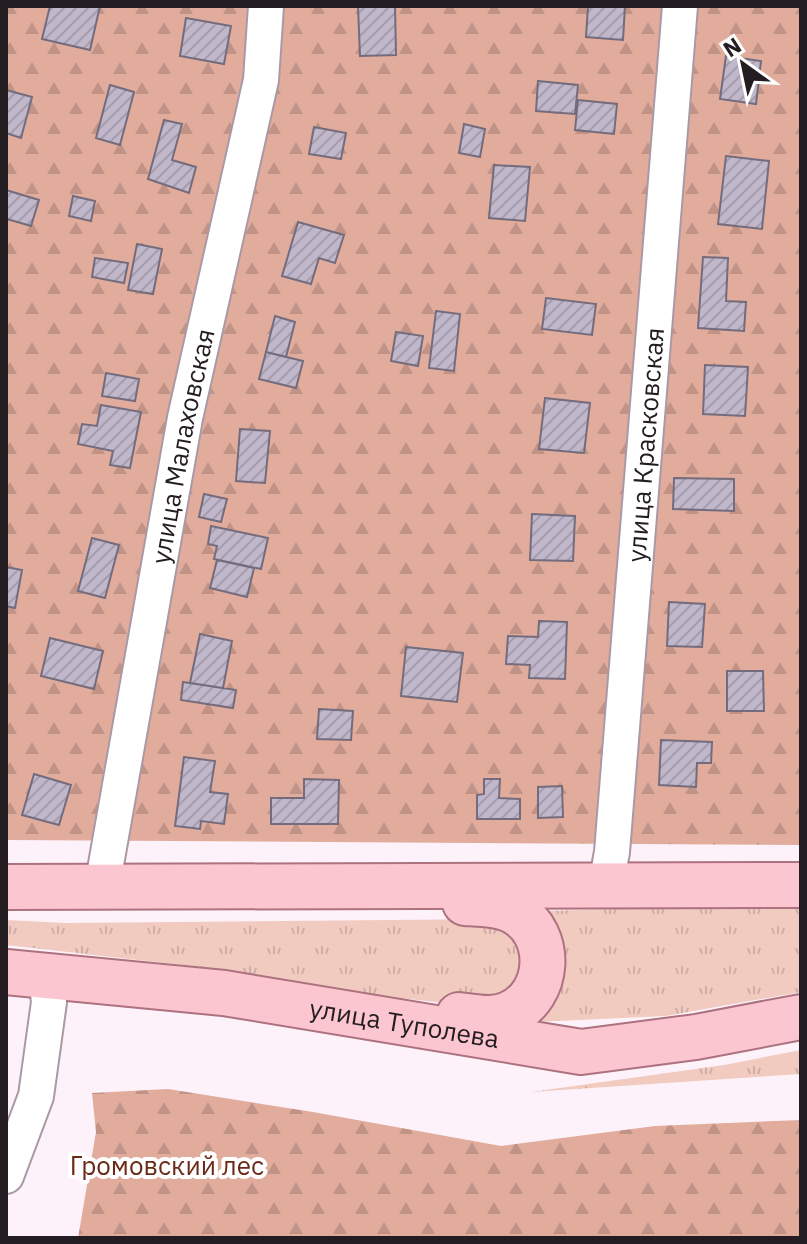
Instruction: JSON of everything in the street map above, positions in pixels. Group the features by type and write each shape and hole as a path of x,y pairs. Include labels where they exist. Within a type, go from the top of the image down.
{"main road":[{"path":"6,887 801,885"},
{"path":"224,993 493,1019 510,1014 525,1004 536,990 542,974 543,956 539,939 530,924 516,913 500,906 312,888"},
{"name":"улица Туполева","path":"26,974 224,993 581,1052 696,1037 801,1017"}],"street":[{"name":"улица Малаховская","path":"102,887 185,418 261,80 266,6"},
{"name":"улица Красковская","path":"606,885 612,852 680,6"},
{"path":"6,1176 36,1096 49,1002 26,974"}],"green space":[{"path":"6,6 801,6 801,845 6,840"},
{"path":"801,904 801,992 666,1016 536,1022 540,911"},
{"path":"497,919 522,934 526,983 472,1006 363,994 182,965 6,945 6,920 66,923"},
{"path":"801,1050 801,1074 531,1092 724,1065"},
{"name":"Громовский лес","path":"168,1089 501,1146 655,1126 801,1120 801,1238 78,1238 96,1132 92,1093"}],"building":[{"path":"50,6 100,6 90,50 42,39"},
{"path":"358,6 395,6 396,55 360,56"},
{"path":"588,6 625,6 623,40 586,37"},
{"path":"186,18 231,26 224,64 180,56"},
{"path":"726,56 761,61 756,104 720,99"},
{"path":"538,81 578,85 575,114 536,111"},
{"path":"110,85 134,92 120,145 96,138"},
{"path":"6,90 32,97 21,138 6,133"},
{"path":"578,100 617,104 614,134 575,130"},
{"path":"164,120 182,124 172,160 196,167 189,193 148,179"},
{"path":"464,124 485,129 480,157 459,153"},
{"path":"314,127 346,133 341,159 309,154"},
{"path":"726,156 769,161 762,229 718,224"},
{"path":"494,165 530,167 525,221 489,218"},
{"path":"6,190 39,200 31,226 7,219 6,222"},
{"path":"73,196 95,201 91,221 69,216"},
{"path":"298,222 344,235 335,263 319,258 311,284 282,276"},
{"path":"137,244 162,249 153,294 128,290"},
{"path":"703,257 728,258 726,301 746,302 744,331 698,328"},
{"path":"95,258 128,263 124,283 92,277"},
{"path":"546,298 596,304 592,335 542,329"},
{"path":"436,311 460,314 454,371 429,368"},
{"path":"275,316 295,322 286,357 266,352"},
{"path":"396,332 423,336 418,366 391,361"},
{"path":"266,352 303,361 296,388 259,379"},
{"path":"705,365 748,367 745,416 703,414"},
{"path":"106,373 139,379 135,401 102,396"},
{"path":"545,398 590,403 584,453 539,449"},
{"path":"101,405 141,412 130,468 110,465 113,451 78,444 82,424 97,426"},
{"path":"240,429 270,431 265,483 236,481"},
{"path":"674,478 734,479 734,511 673,509"},
{"path":"204,494 227,499 221,522 199,517"},
{"path":"532,514 575,516 573,561 530,560"},
{"path":"211,526 268,538 261,569 214,559 217,546 208,544"},
{"path":"92,538 119,545 105,598 78,591"},
{"path":"217,560 254,568 247,597 210,588"},
{"path":"6,567 22,570 15,608 6,606"},
{"path":"669,602 705,604 702,647 667,646"},
{"path":"539,621 567,622 565,679 529,678 530,665 506,664 508,636 538,637"},
{"path":"200,634 232,641 223,688 190,683"},
{"path":"50,638 103,651 94,689 41,676"},
{"path":"406,647 463,653 457,702 401,696"},
{"path":"727,671 763,671 764,711 727,711"},
{"path":"183,682 236,690 233,708 181,700"},
{"path":"319,709 353,711 351,740 317,739"},
{"path":"661,740 712,742 711,763 697,763 696,787 659,785"},
{"path":"184,757 215,761 210,792 228,794 224,824 201,821 200,829 175,826"},
{"path":"34,774 71,785 59,825 22,815"},
{"path":"304,779 339,780 338,824 271,824 271,798 304,798"},
{"path":"484,779 500,779 499,798 520,799 520,819 477,819 477,795 484,794"},
{"path":"562,786 563,817 538,818 538,787"}]}
